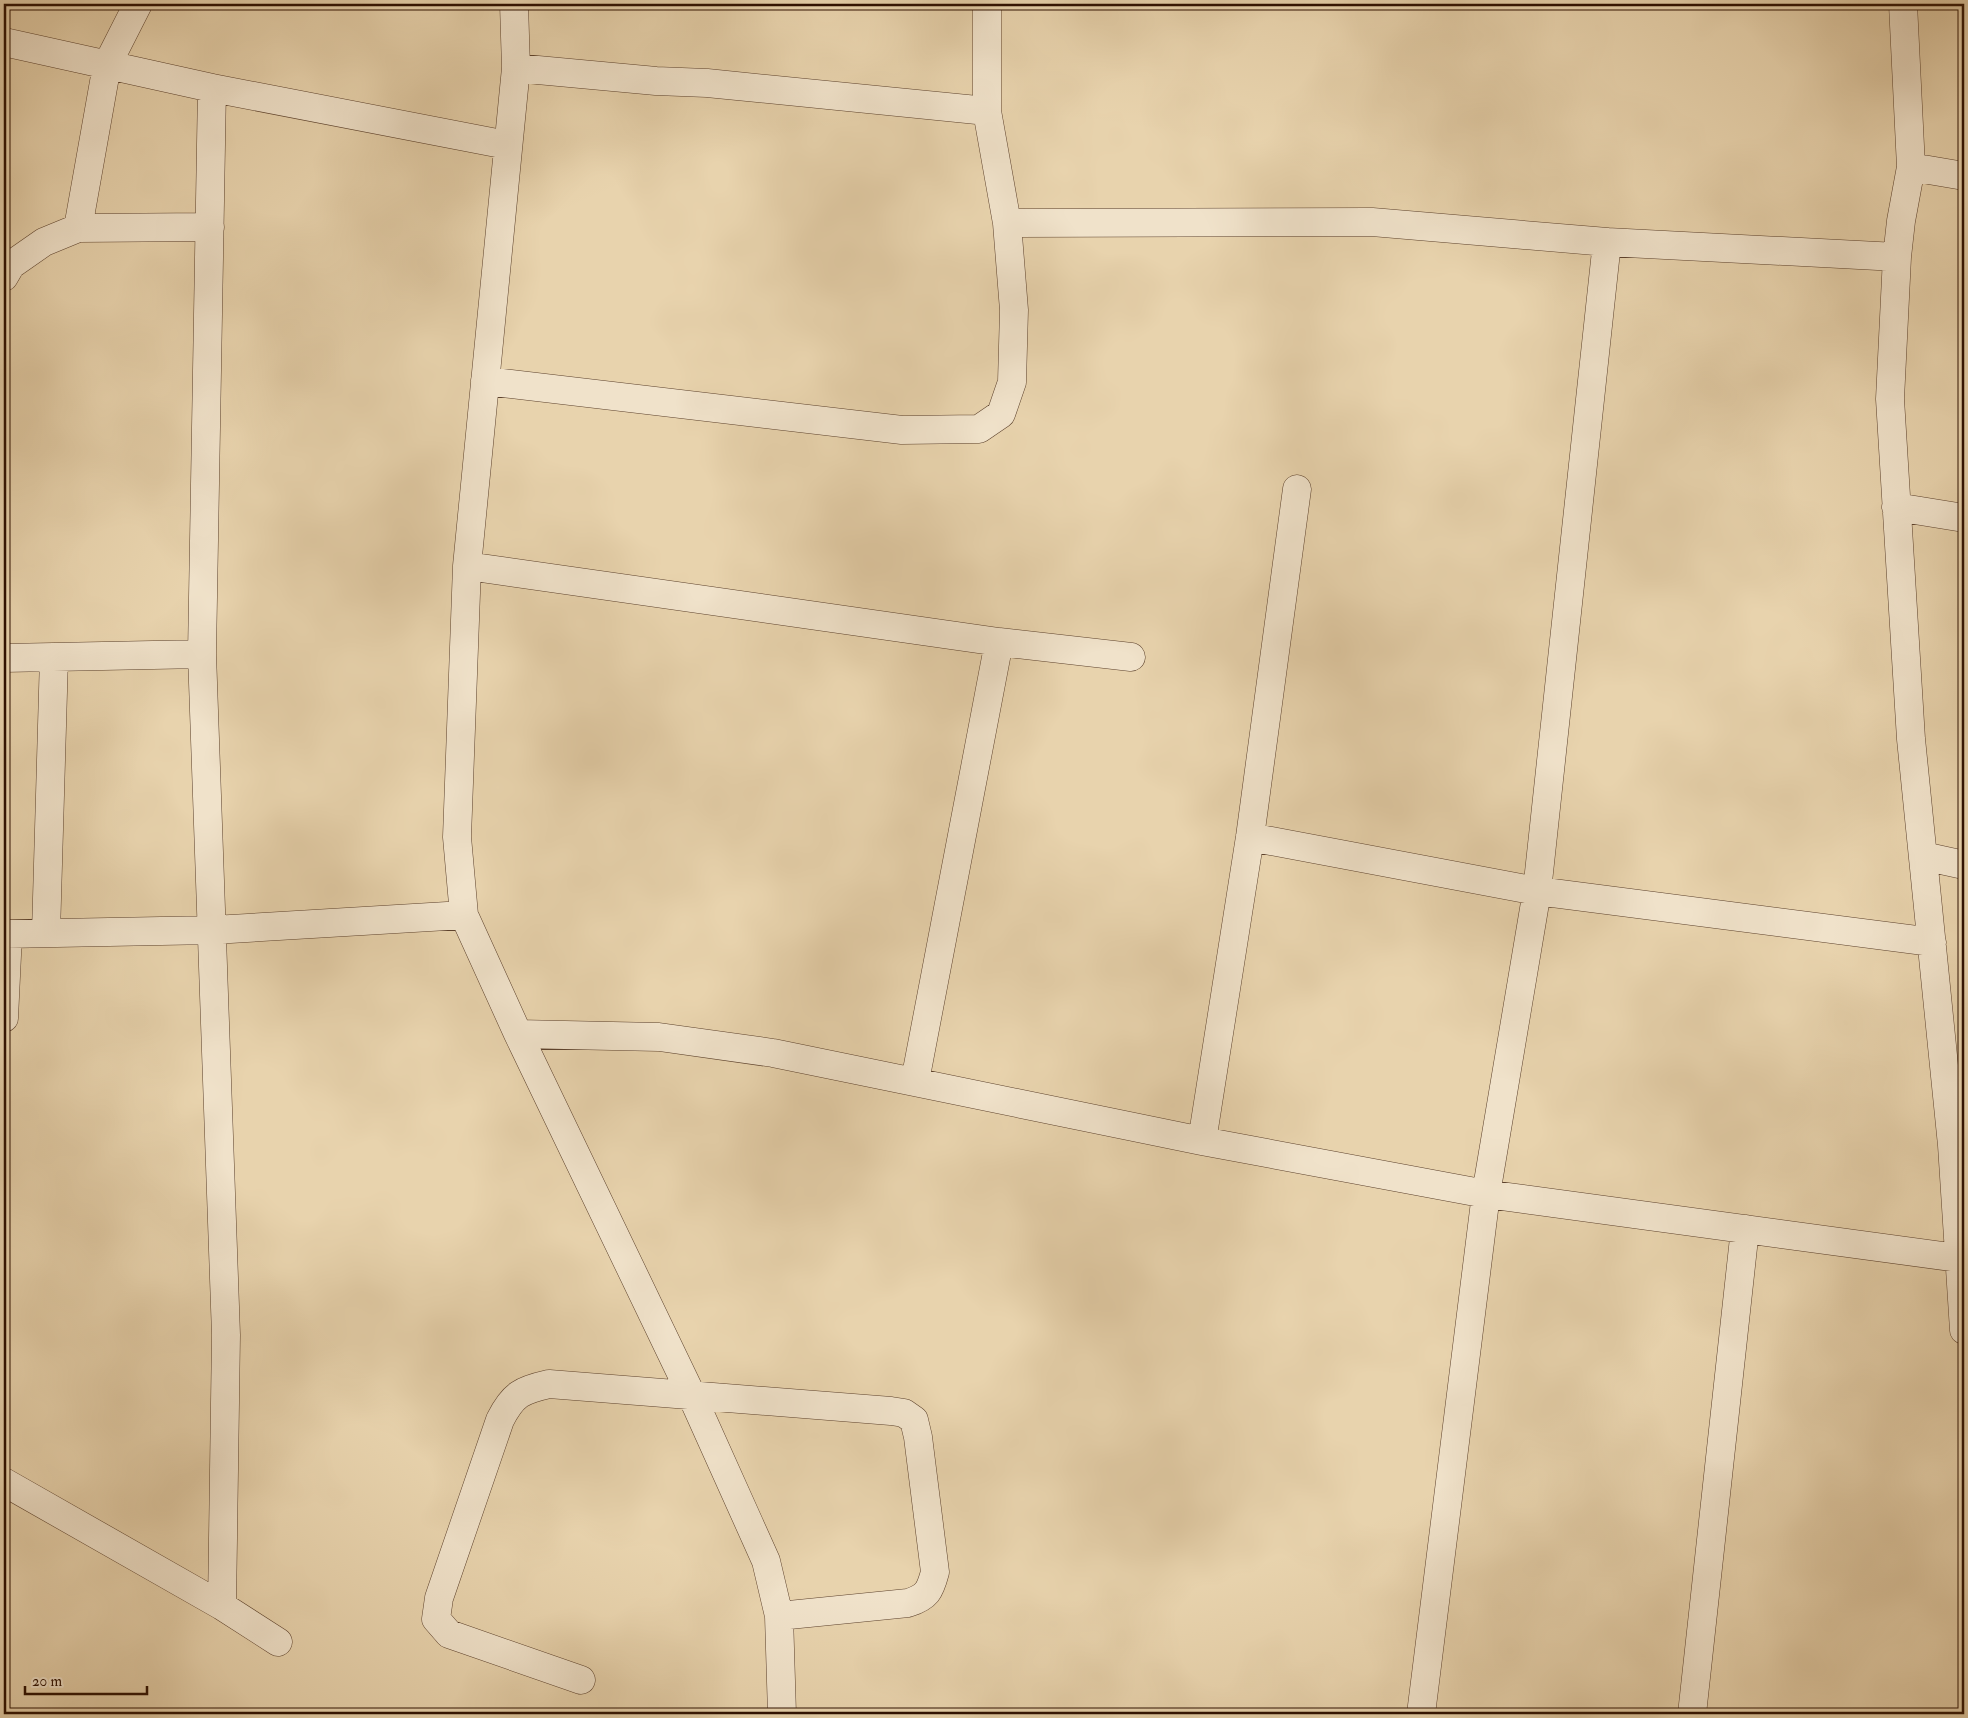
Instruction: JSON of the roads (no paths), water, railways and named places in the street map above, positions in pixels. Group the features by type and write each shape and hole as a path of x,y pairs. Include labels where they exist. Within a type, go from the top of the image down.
{"street":[{"path":"78,228 107,64 138,4"},
{"path":"517,4 516,68 467,566 457,837 464,915 518,1034 690,1394 766,1561 779,1616 782,1714"},
{"path":"485,381 902,430 980,430 1001,414 1012,382 1014,310 1007,223 987,111 987,4"},
{"path":"1902,4 1912,167 1901,221 1897,258 1890,399 1910,739 1932,942 1958,1146 1958,1258 1964,1330"},
{"path":"4,42 212,88 507,145"},
{"path":"516,68 656,81 706,83 987,111"},
{"path":"212,88 202,654 226,1335 222,1606"},
{"path":"1912,167 1964,176"},
{"path":"1007,223 1372,222 1607,242 1897,258"},
{"path":"4,277 11,265 44,242 78,228 210,227"},
{"path":"1421,1714 1486,1194 1537,891 1607,242"},
{"path":"1202,1141 1250,837 1297,489"},
{"path":"1896,507 1964,518"},
{"path":"467,566 999,642 1131,658"},
{"path":"914,1081 999,642"},
{"path":"4,658 202,654"},
{"path":"46,933 54,657"},
{"path":"1250,837 1537,891 1932,942"},
{"path":"1923,856 1964,864"},
{"path":"4,1018 6,934 213,930 464,915"},
{"path":"518,1034 659,1037 773,1053 1202,1141 1486,1194 1958,1258"},
{"path":"1692,1714 1745,1229"},
{"path":"581,1680 448,1634 436,1619 439,1598 500,1420 509,1402 529,1389 549,1384 690,1394 891,1411 904,1413 914,1420 918,1437 936,1572 931,1588 922,1599 908,1603 779,1616"},
{"path":"4,1482 222,1606 278,1642"}]}
